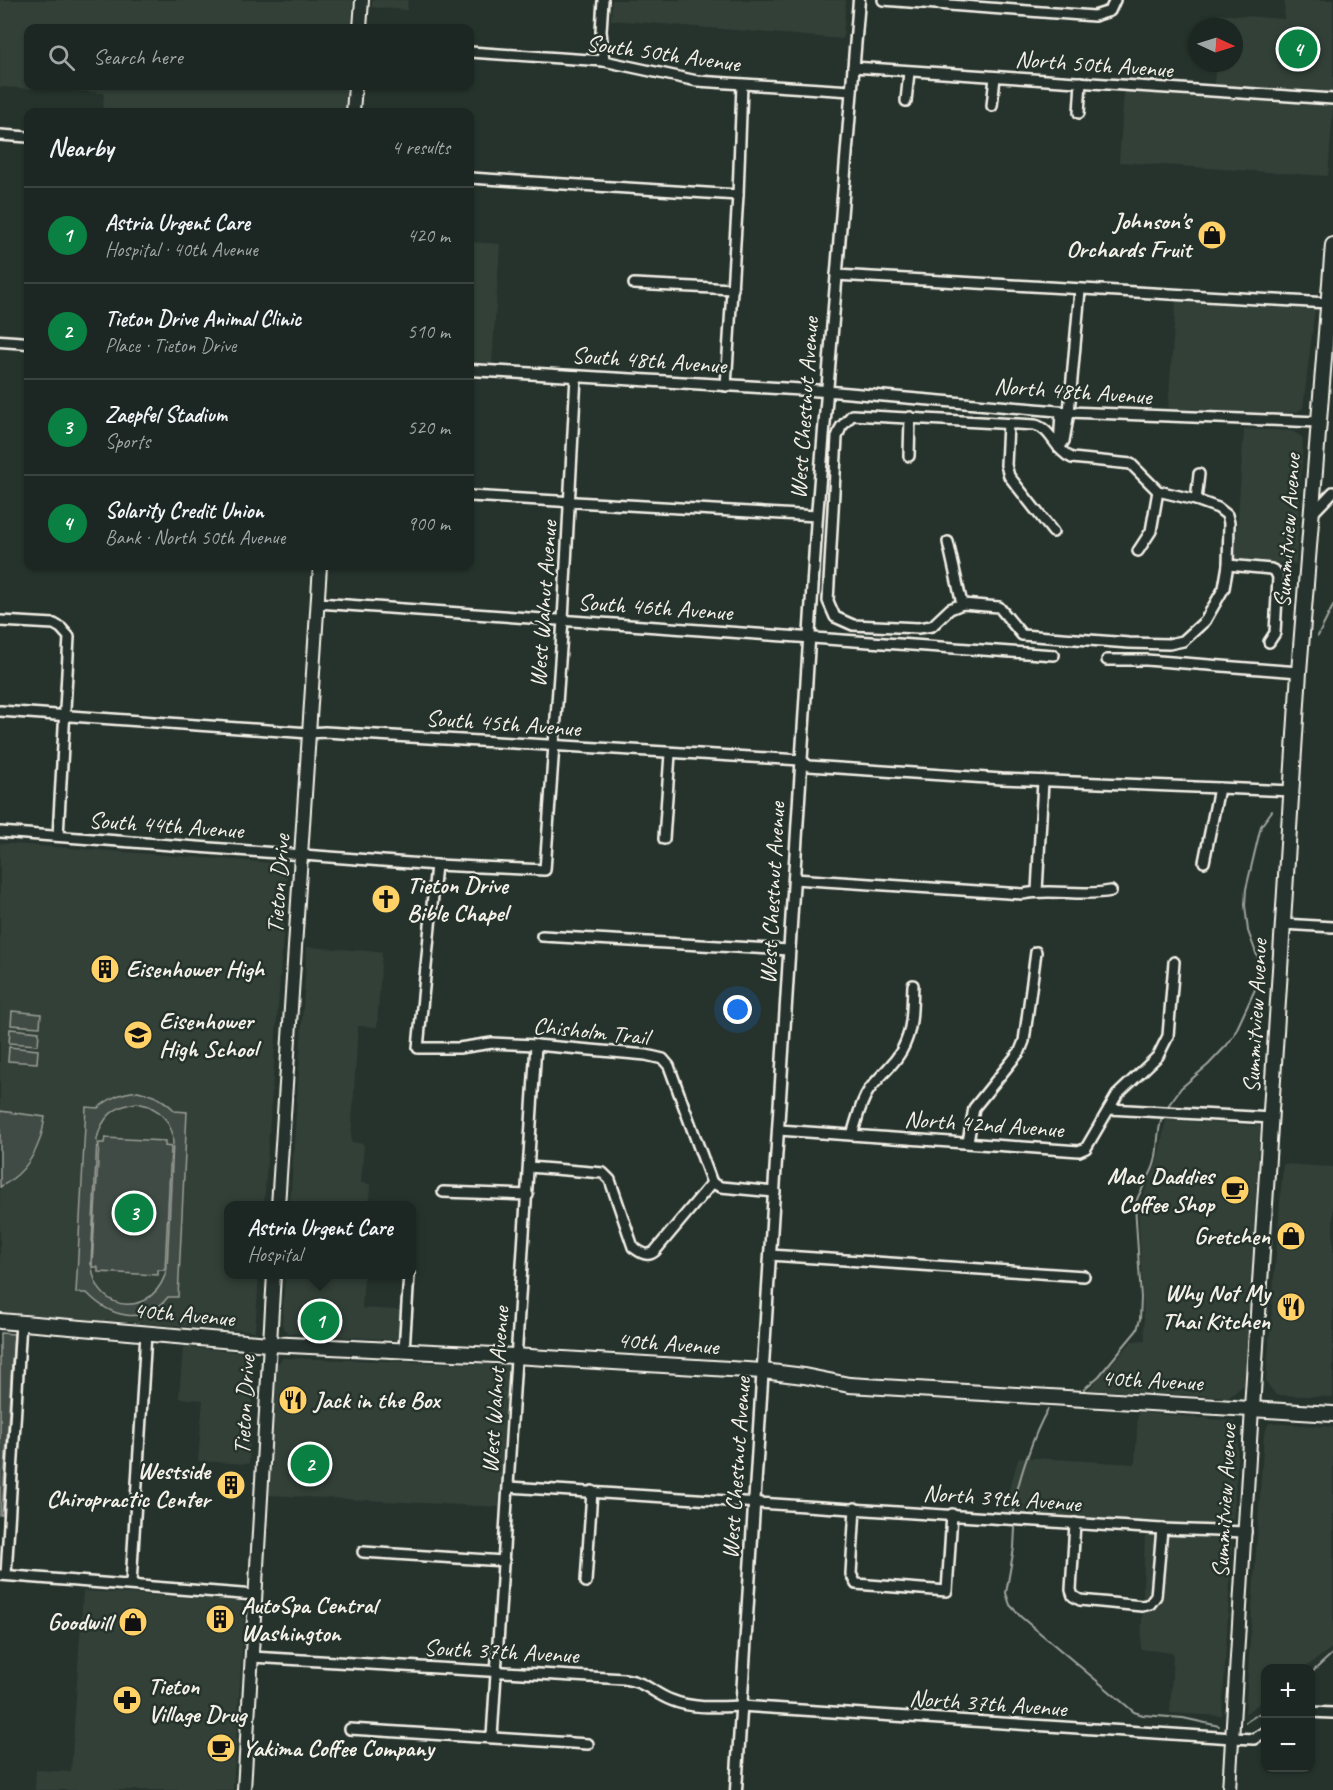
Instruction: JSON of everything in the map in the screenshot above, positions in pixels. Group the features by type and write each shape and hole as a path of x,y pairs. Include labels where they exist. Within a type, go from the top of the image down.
{"main road":[{"path":"360,24 362,0"},
{"path":"353,108 355,90"},
{"name":"Summitview Avenue","path":"1229,1790 1299,672 1333,245"},
{"name":"Tieton Drive","path":"278,1201 320,570"},
{"name":"Tieton Drive","path":"244,1790 274,1279"},
{"name":"40th Avenue","path":"0,1321 269,1344 763,1371 849,1385 1333,1414"}],"street":[{"path":"603,0 601,31 604,61"},
{"name":"West Chestnut Avenue","path":"736,1790 817,516 859,0"},
{"path":"883,0 1094,16 1110,11 1115,0"},
{"name":"South 50th Avenue","path":"474,52 604,61 697,81 851,91"},
{"name":"North 50th Avenue","path":"853,67 1333,99"},
{"path":"906,102 909,72"},
{"path":"992,106 995,77"},
{"path":"1079,113 1081,82"},
{"path":"726,386 738,195 742,85"},
{"path":"0,135 24,137"},
{"path":"474,178 738,195"},
{"path":"836,275 1328,303"},
{"path":"634,284 733,289"},
{"path":"1059,448 1080,290"},
{"path":"0,341 24,343"},
{"name":"South 48th Avenue","path":"474,370 826,392"},
{"name":"West Walnut Avenue","path":"544,870 563,620 576,376"},
{"name":"North 48th Avenue","path":"826,392 1065,412 1318,422"},
{"path":"852,415 1008,424 1039,426 1066,455 1072,458 1131,464 1158,491 1196,500 1218,508 1227,515 1229,523 1228,566 1224,588 1205,621 1194,633 1183,641 1168,644 1022,635 999,607 962,604 950,609 932,626 918,628 853,625 835,617 828,601 837,437 841,427 852,415"},
{"path":"909,456 910,417"},
{"path":"1008,424 1006,465 1009,476 1053,532"},
{"path":"1196,500 1199,474"},
{"path":"1138,551 1151,531 1158,491"},
{"path":"1311,515 1333,492"},
{"path":"474,496 817,516"},
{"path":"948,542 962,604"},
{"path":"1228,566 1275,571 1278,577 1275,633 1269,642"},
{"name":"South 46th Avenue","path":"318,603 1054,655"},
{"path":"0,621 54,624 67,633 70,644 58,836"},
{"path":"1128,660 1129,643"},
{"path":"1107,660 1299,672"},
{"name":"South 45th Avenue","path":"0,711 309,732 801,760 809,766 1002,779 1292,791"},
{"path":"664,840 670,754"},
{"path":"1037,891 1043,781"},
{"path":"1204,862 1219,788"},
{"name":"South 44th Avenue","path":"0,832 436,865 544,870"},
{"name":"Chisholm Trail","path":"436,865 418,1048 459,1048 492,1043 646,1054 663,1059 669,1066 712,1183"},
{"path":"794,879 1023,894 1037,891 1094,894 1111,891"},
{"path":"1283,924 1333,927"},
{"path":"542,936 789,950"},
{"path":"968,1142 974,1108 1020,1051 1024,1041 1035,952"},
{"path":"1174,962 1168,1036 1158,1056 1117,1095 1109,1109 1272,1118"},
{"path":"852,1135 867,1092 897,1058 905,1043 910,1027 913,985"},
{"name":"West Walnut Avenue","path":"492,1737 536,1045"},
{"name":"North 42nd Avenue","path":"779,1130 1079,1151 1086,1148 1109,1109"},
{"path":"529,1167 603,1173 610,1180 633,1247 646,1254 655,1251 712,1183 721,1187 775,1192"},
{"path":"443,1192 528,1195"},
{"path":"770,1255 1084,1276"},
{"path":"404,1350 409,1279"},
{"path":"21,1322 3,1575 255,1595"},
{"path":"131,1584 146,1333"},
{"name":"North 39th Avenue","path":"508,1487 1246,1532"},
{"path":"586,1582 592,1491"},
{"path":"855,1509 851,1574 854,1581 860,1586 947,1591 952,1514"},
{"path":"1075,1523 1071,1590 1073,1596 1080,1600 1142,1606 1150,1604 1156,1596 1162,1528"},
{"path":"363,1552 504,1561"},
{"name":"South 37th Avenue","path":"252,1657 496,1670 630,1680 678,1703 711,1707 741,1707"},
{"name":"North 37th Avenue","path":"741,1707 1233,1738 1254,1739 1261,1734"},
{"path":"1315,1712 1333,1713"},
{"path":"350,1729 588,1744"}],"shaded area":[{"path":"0,0 353,0 351,24 24,24 24,88 0,87"},
{"path":"372,0 408,0 407,10 372,7"},
{"path":"612,0 846,0 843,39 611,20"},
{"path":"1285,0 1333,0 1333,108 1328,176 1119,162 1125,77 1214,84 1215,72 1243,72 1243,18 1219,18 1219,14 1284,19"},
{"path":"52,90 347,90 345,108 103,108 104,93"},
{"path":"474,242 500,244 492,364 474,362"},
{"path":"1176,299 1315,308 1303,408 1297,412 1259,416 1168,409"},
{"path":"1244,429 1292,431 1302,437 1296,564 1235,560"},
{"name":"Eisenhower High School","path":"0,843 288,864 264,1201 224,1201 224,1279 259,1279 255,1331 0,1313"},
{"path":"307,947 382,952 377,1027 358,1026 351,1142 364,1144 361,1183 370,1184 369,1201 290,1201"},
{"path":"12,1011 41,1014 40,1027 11,1025"},
{"path":"10,1029 39,1032 38,1045 9,1043"},
{"path":"9,1047 38,1050 37,1063 8,1061"},
{"path":"138,1091 162,1100 175,1111 187,1112 178,1297 168,1297 148,1312 127,1315 106,1308 87,1293 76,1293 86,1107 98,1108 121,1094","holes":["137,1103 149,1106 167,1121 172,1132 167,1268 161,1284 151,1295 140,1302 127,1304 115,1302 104,1295 96,1283 92,1267 98,1267 98,1272 158,1275 158,1270 165,1270 171,1147 165,1146 165,1141 105,1138 104,1143 99,1143 92,1266 97,1139 102,1125 116,1110"]},
{"path":"0,1111 45,1117 40,1139 32,1158 18,1174 0,1187"},
{"path":"1166,1120 1260,1126 1244,1385 1229,1397 1088,1390 1132,1341 1145,1340 1138,1207 1157,1163"},
{"path":"1283,1164 1333,1167 1333,1397 1276,1395 1266,1382"},
{"path":"285,1279 364,1279 362,1308 414,1311 412,1341 289,1333 282,1324"},
{"path":"0,1333 14,1334 2,1515 0,1515"},
{"path":"183,1347 249,1353 254,1356 249,1464 198,1461 203,1400 179,1398"},
{"path":"283,1358 510,1365 499,1507 269,1495 277,1364"},
{"path":"1138,1412 1234,1421 1239,1430 1222,1716 1170,1713 1173,1653 1141,1649 1145,1534 998,1524 1019,1457 1135,1464"},
{"path":"1269,1423 1333,1427 1333,1647 1310,1664 1261,1664 1261,1702 1245,1714 1264,1434"},
{"path":"83,1591 240,1601 245,1607 233,1790 35,1790 36,1770 71,1772"}],"waterway":[{"path":"1318,636 1333,606"},
{"path":"1168,1106 1181,1088 1227,1045 1258,983 1260,964 1248,931 1246,889 1261,826 1272,811"},
{"path":"1084,1389 1099,1376 1137,1330 1141,1298 1135,1205 1154,1165 1162,1118"},
{"path":"1014,1512 1026,1459 1048,1409"},
{"path":"1015,1528 1006,1593 1010,1605 1021,1617 1134,1712 1143,1715 1183,1718 1219,1726"},
{"path":"1315,1669 1333,1653"},
{"path":"1246,1722 1261,1712"}],"place":[{"name":"Solarity Credit Union","path":"1298,49"},
{"name":"Johnson's Orchards Fruit","path":"1212,235"},
{"name":"Tieton Drive Bible Chapel","path":"386,899"},
{"name":"Eisenhower High","path":"105,969"},
{"name":"Eisenhower High School","path":"138,1035"},
{"name":"Mac Daddies Coffee Shop","path":"1235,1190"},
{"name":"Zaepfel Stadium","path":"134,1213"},
{"name":"Gretchen","path":"1291,1236"},
{"name":"Why Not My Thai Kitchen","path":"1291,1307"},
{"name":"Astria Urgent Care","path":"320,1321"},
{"name":"Jack in the Box","path":"293,1400"},
{"name":"Tieton Drive Animal Clinic","path":"310,1464"},
{"name":"Westside Chiropractic Center","path":"231,1485"},
{"name":"AutoSpa Central Washington","path":"220,1619"},
{"name":"Goodwill","path":"133,1622"},
{"name":"Tieton Village Drug","path":"127,1700"},
{"name":"Yakima Coffee Company","path":"221,1748"}]}
